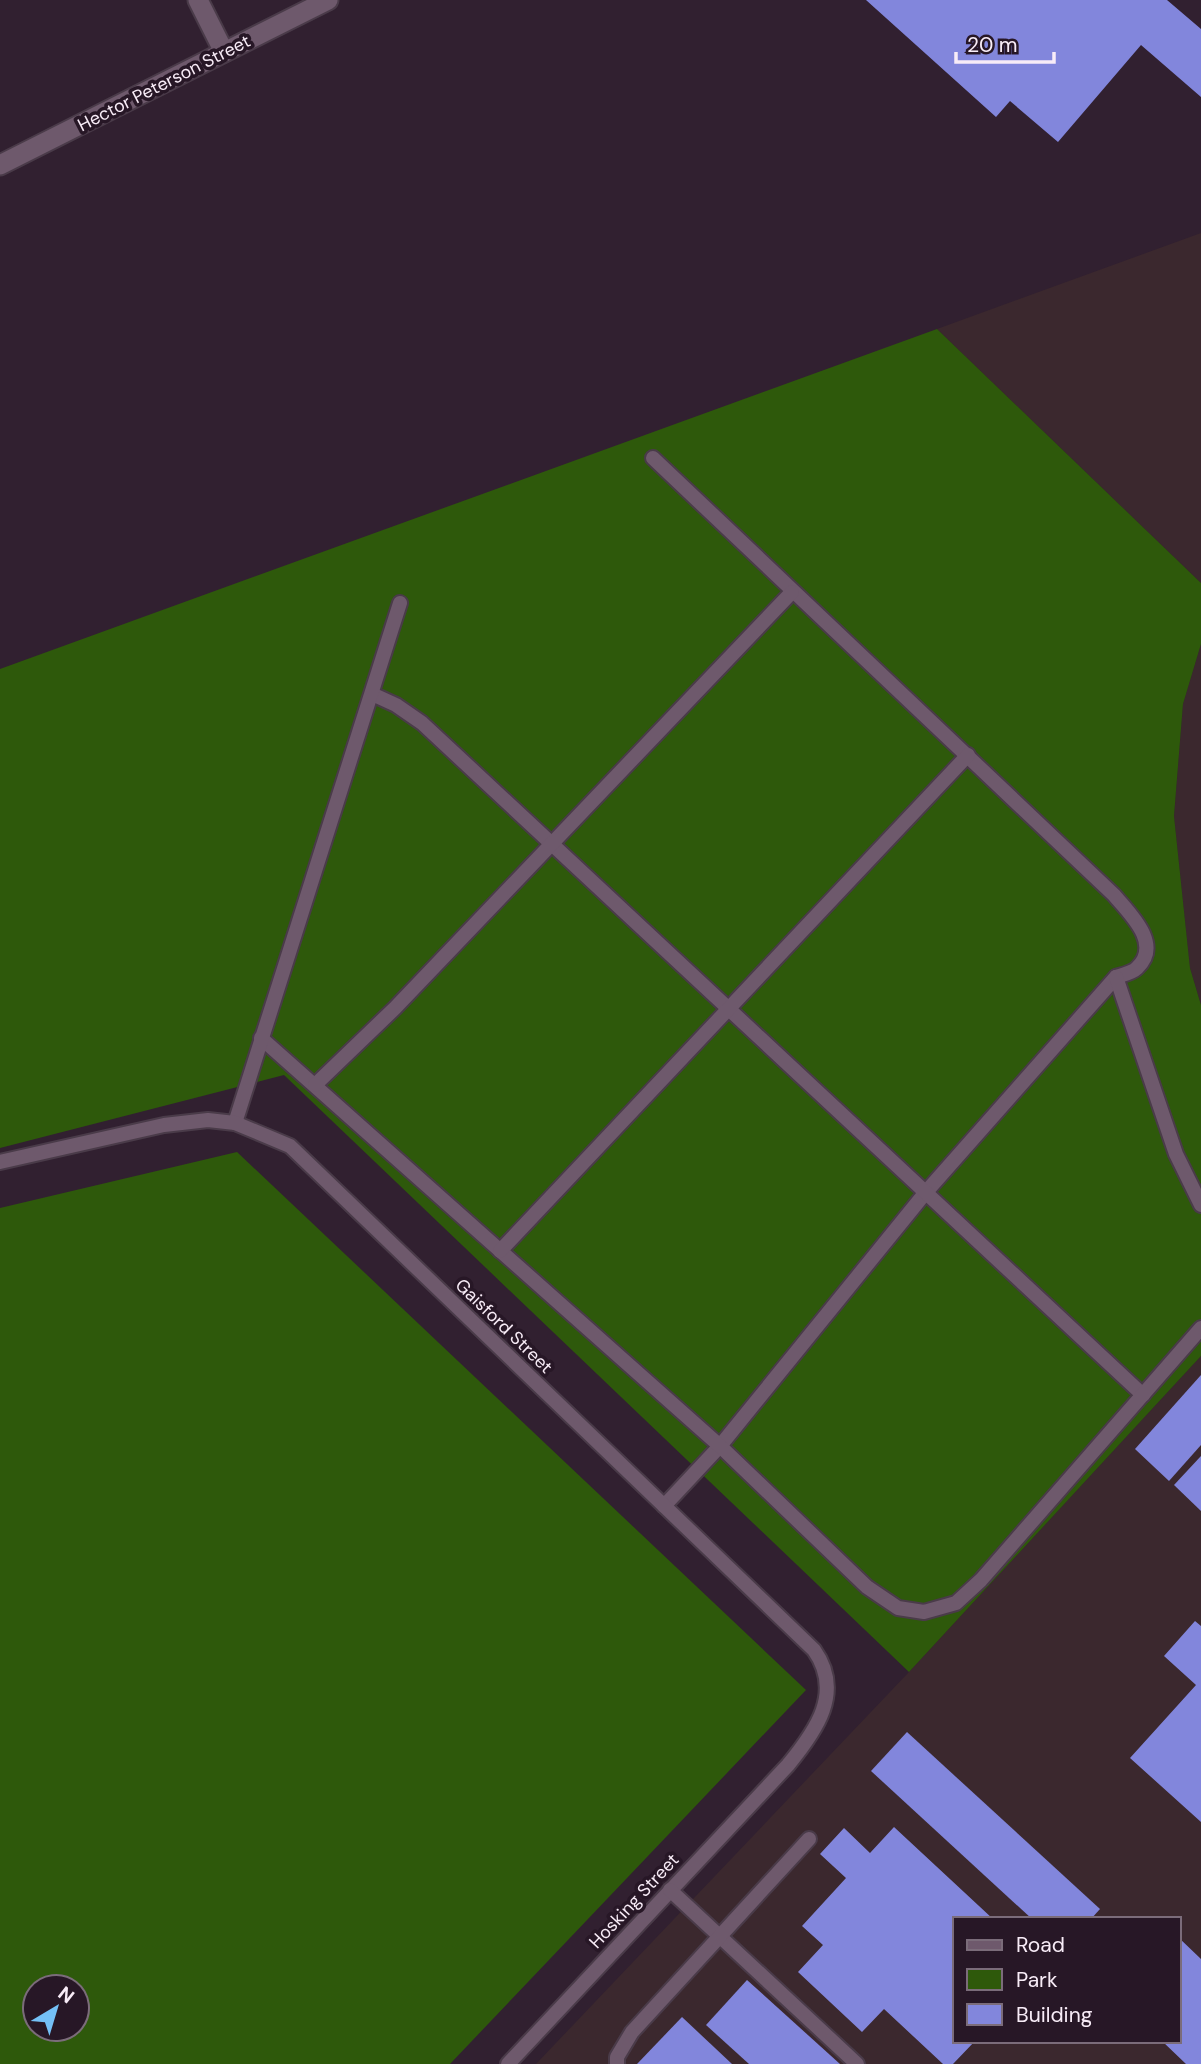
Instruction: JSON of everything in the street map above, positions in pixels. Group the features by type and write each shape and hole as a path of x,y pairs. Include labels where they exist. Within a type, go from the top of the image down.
{"street":[{"path":"198,0 225,52"},
{"name":"Hector Peterson Street","path":"0,165 328,0"}],"lane":[{"path":"653,458 1114,895 1139,925 1146,944 1144,957 1136,969 1116,977 926,1192 720,1446 664,1506"},
{"path":"315,1085 395,1008 792,592"},
{"path":"235,1123 400,603"},
{"path":"372,694 396,705 422,723 1143,1395"},
{"path":"500,1251 968,755"},
{"path":"1116,977 1176,1154 1201,1205"},
{"path":"261,1038 720,1446 867,1587 898,1608 924,1612 956,1603 982,1580 1201,1328"},
{"name":"Gaisford Street","path":"0,1162 164,1125 208,1120 235,1123 290,1146 814,1650 824,1663 827,1685 824,1712 810,1739 788,1765"},
{"name":"Hosking Street","path":"508,2064 788,1765"},
{"path":"617,2064 617,2057 632,2032 809,1839"},
{"path":"670,1890 857,2064"}],"shaded area":[{"path":"1201,233 1201,583 937,329"},
{"path":"1201,644 1201,1005 1190,968 1174,816 1183,704"},
{"path":"1201,1356 1201,2064 536,2064 909,1672"}],"green space":[{"path":"937,329 1201,583 1201,644 1183,704 1174,816 1190,968 1201,1005 1201,1356 909,1672 284,1075 0,1148 0,669"},
{"path":"237,1152 806,1690 450,2064 0,2064 0,1208"}],"building":[{"path":"866,0 1167,0 1201,29 1201,97 1141,45 1058,142 1010,101 996,117"},
{"path":"1201,1375 1201,1445 1169,1481 1135,1449"},
{"path":"1201,1456 1201,1511 1174,1485"},
{"path":"1195,1621 1201,1626 1201,1822 1130,1758 1196,1685 1164,1656"},
{"path":"907,1732 1100,1909 1093,1917 1030,1917 871,1771"},
{"path":"894,1827 991,1917 953,1917 953,2043 973,2043 953,2064 943,2064 884,2009 862,2032 798,1972 823,1945 802,1926 846,1878 820,1854 844,1828 870,1853"},
{"path":"1180,1939 1201,1959 1201,2064 1186,2064 1164,2043 1180,2043"},
{"path":"747,1980 840,2064 749,2064 706,2025"},
{"path":"682,2017 732,2064 637,2064"}]}
